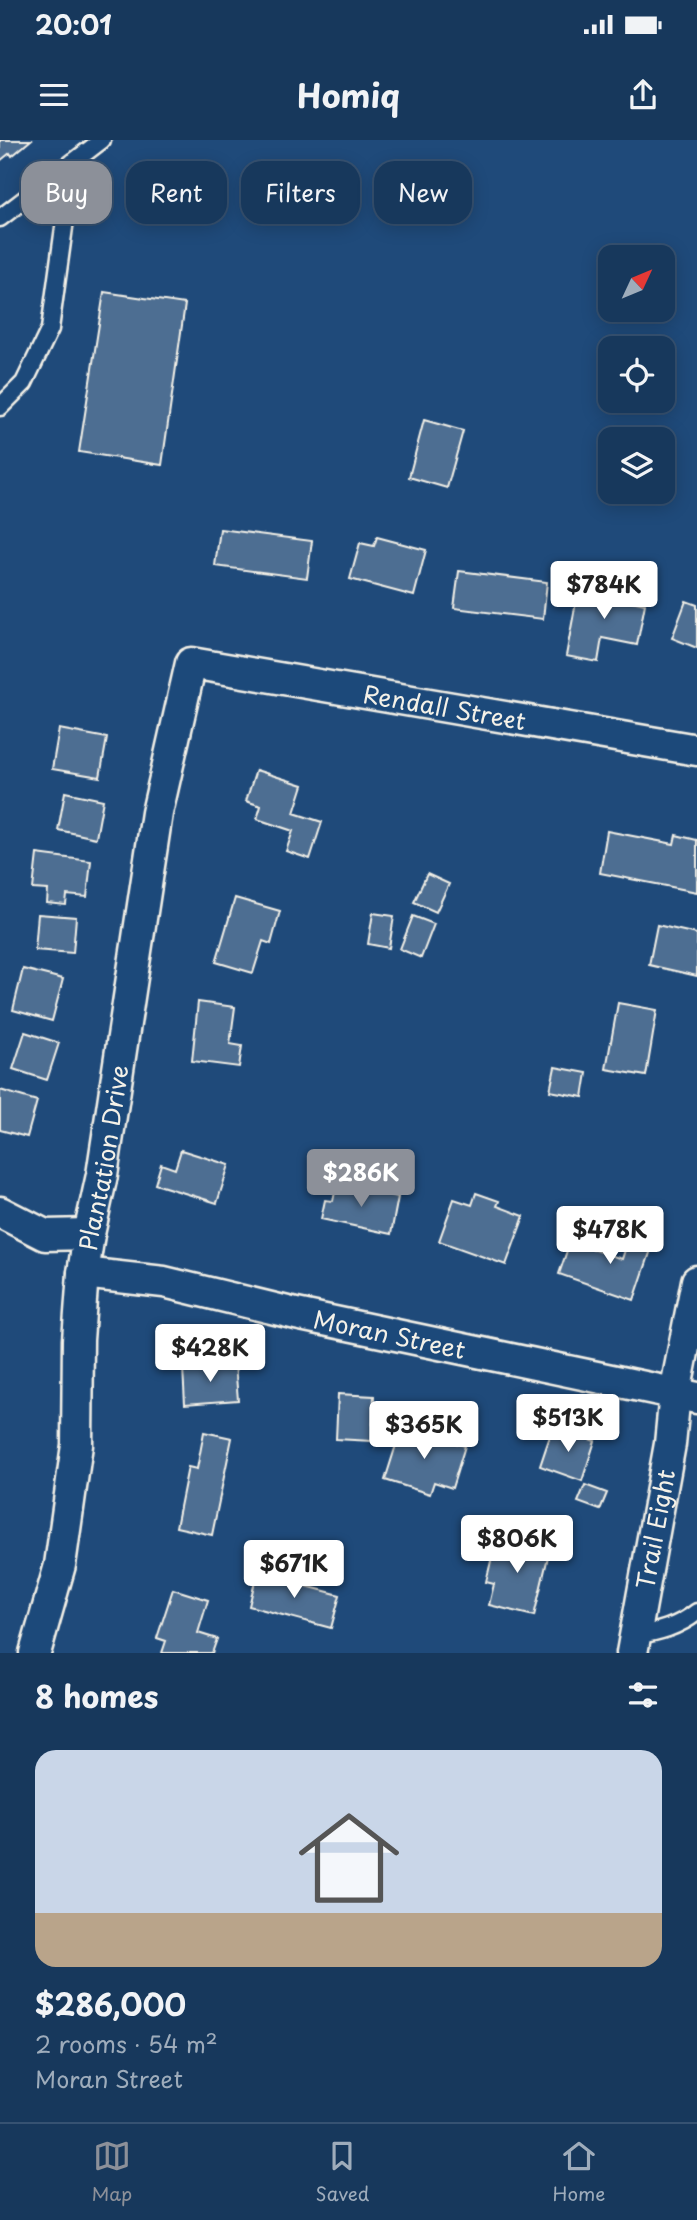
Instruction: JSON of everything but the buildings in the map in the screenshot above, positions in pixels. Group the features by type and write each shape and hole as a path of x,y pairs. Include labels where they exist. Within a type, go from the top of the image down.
{"street":[{"name":"Rendall Street","path":"191,663 697,750"},
{"name":"Plantation Drive","path":"35,1653 60,1564 77,1445 78,1340 89,1234 102,1175 157,813 191,663"},
{"path":"0,1212 45,1235 89,1234"},
{"name":"Moran Street","path":"83,1273 164,1282 296,1314 686,1395"},
{"name":"Trail Eight","path":"633,1644 670,1444 686,1395 697,1281"}],"lane":[{"path":"74,161 102,140"},
{"path":"0,218 21,202"},
{"path":"0,407 24,383 50,329 64,224"},
{"path":"633,1644 688,1619 697,1612"}]}
